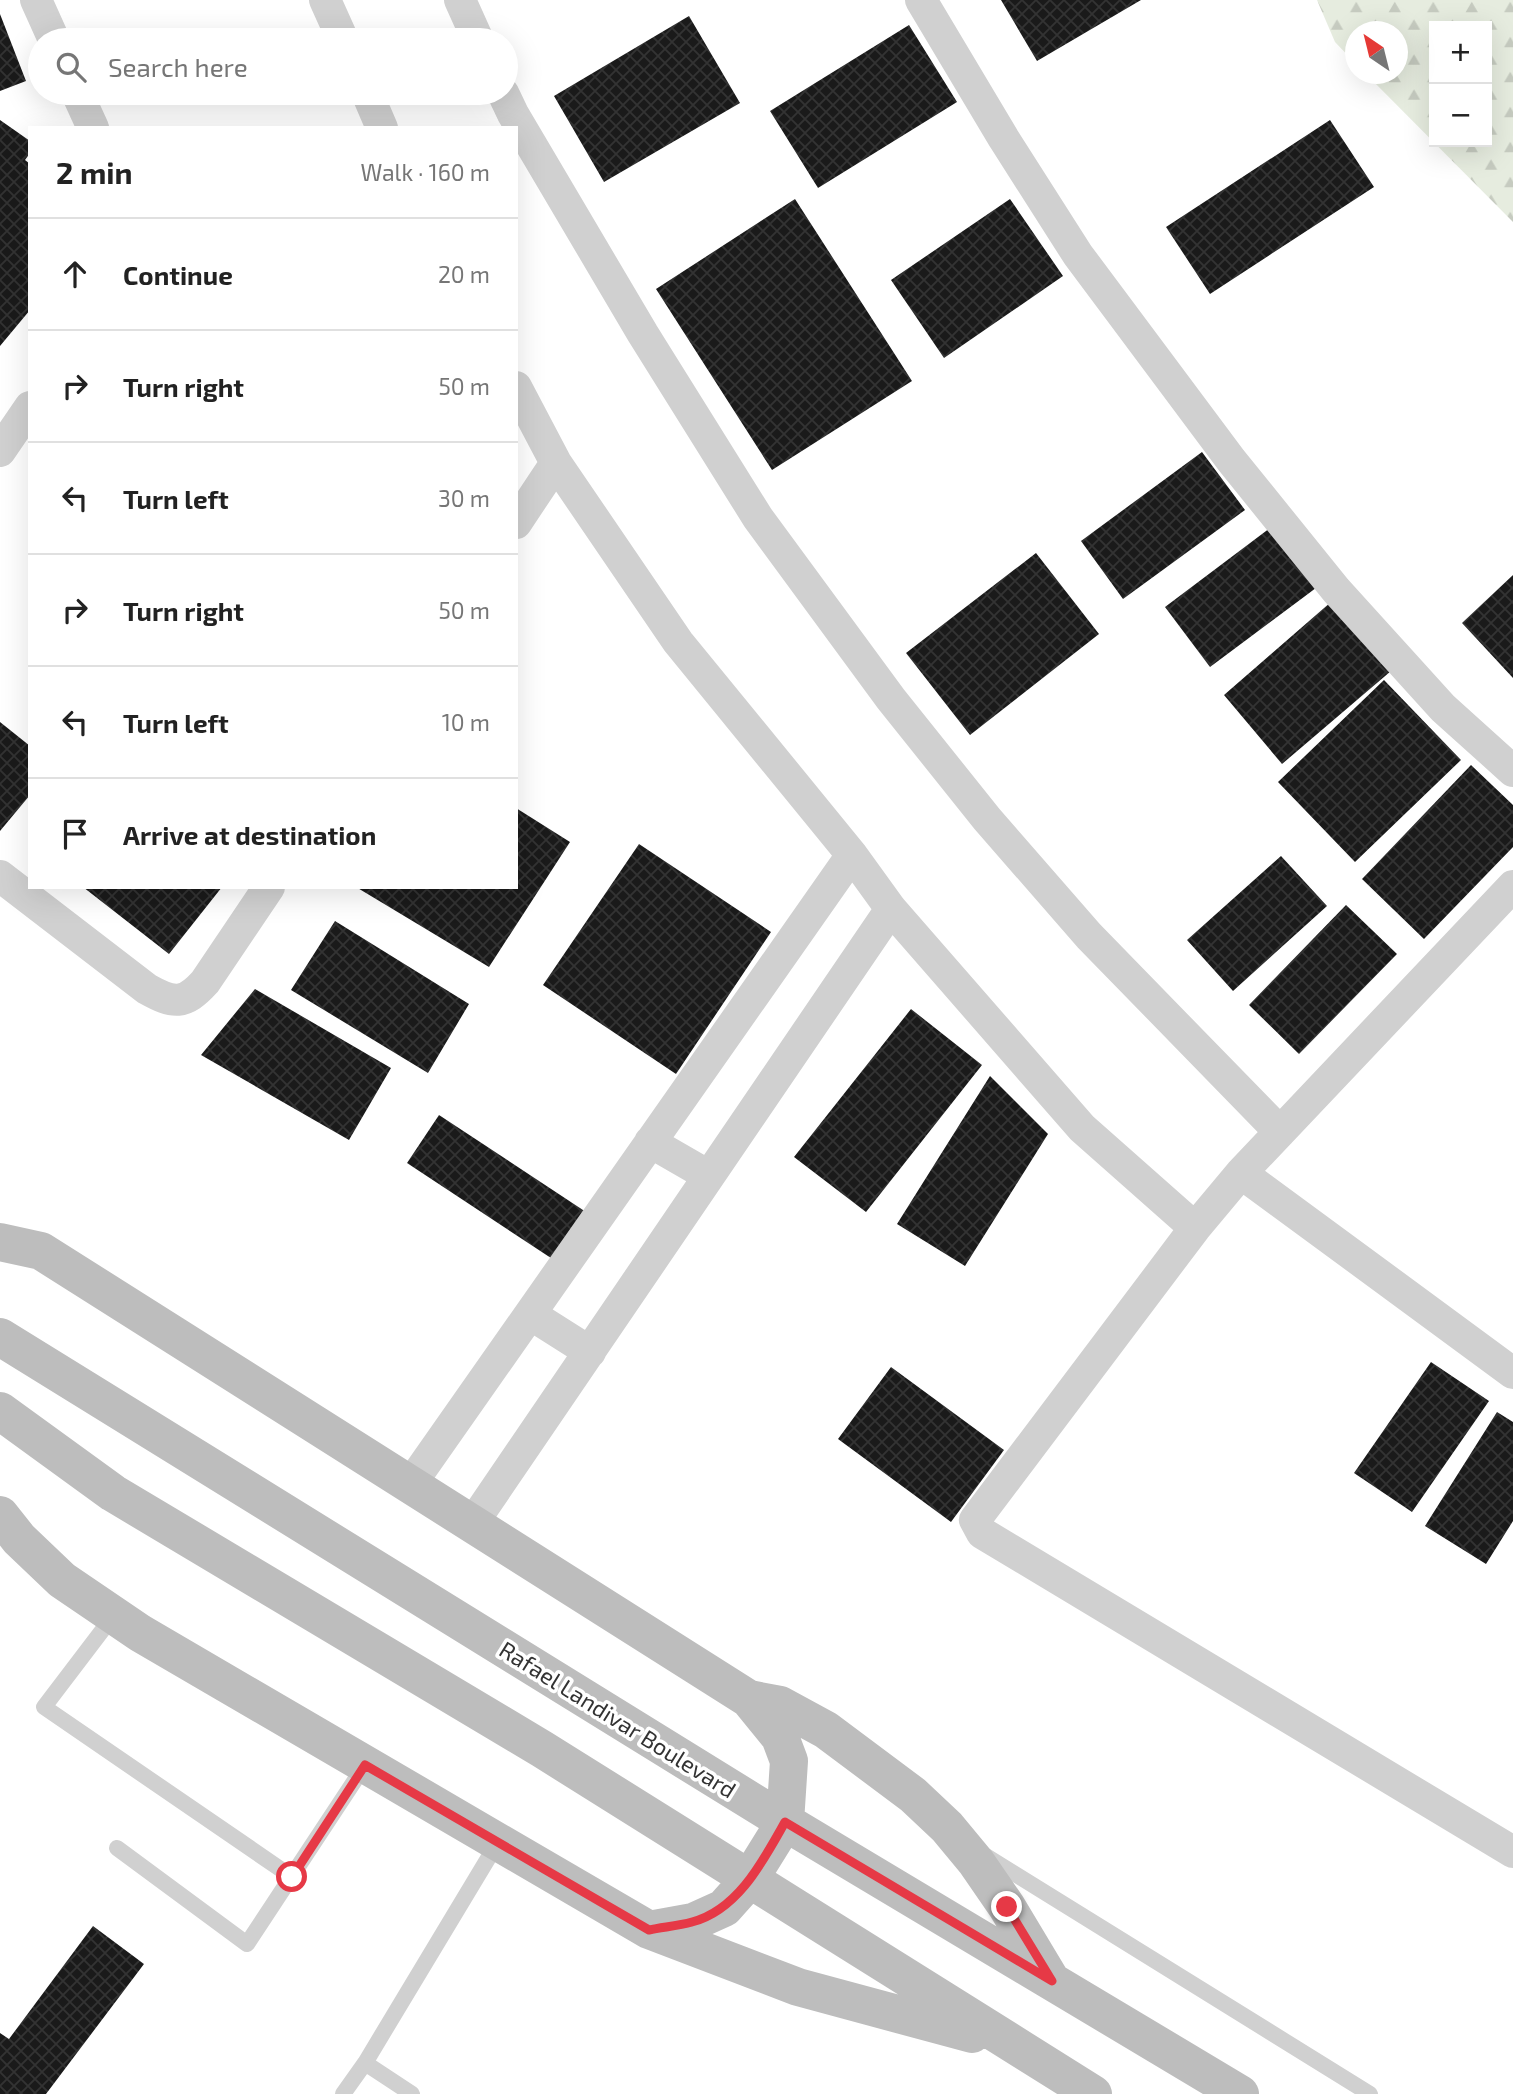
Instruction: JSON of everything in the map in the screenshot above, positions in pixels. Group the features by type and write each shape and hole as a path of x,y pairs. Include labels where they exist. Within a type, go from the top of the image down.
{"main road":[{"path":"0,1242 41,1251 749,1699 780,1737 789,1761 785,1822 749,1880 724,1908 693,1922 649,1930"},
{"name":"Rafael Landivar Boulevard","path":"0,1337 785,1822 1240,2094"},
{"path":"0,1411 113,1493 542,1749 1093,2094"},
{"path":"0,1515 19,1539 62,1580 152,1640 649,1930 798,1986 1012,2045"},
{"path":"749,1699 780,1705 826,1730 913,1796 955,1837 1007,1907 1052,1981"}],"street":[{"path":"36,0 49,28"},
{"path":"325,0 338,28"},
{"path":"460,0 473,28"},
{"path":"920,0 1077,255 1223,449 1336,590 1444,708 1513,771"},
{"path":"82,105 92,126"},
{"path":"372,105 381,126"},
{"path":"509,105 636,323 758,518 891,699 987,819 1089,936 1280,1132"},
{"path":"518,391 556,463 678,642 852,855 891,909 1082,1128 1195,1228"},
{"path":"0,451 28,410"},
{"path":"518,520 556,463"},
{"path":"410,1485 852,855"},
{"path":"0,876 147,989 165,999 179,1000 192,996 205,982 268,889"},
{"path":"1513,886 1280,1132 1195,1228 975,1520 982,1533 1513,1852"},
{"path":"472,1524 891,909"},
{"path":"650,1142 709,1176"},
{"path":"1241,1174 1513,1373"},
{"path":"0,1222 41,1251"},
{"path":"530,1314 590,1352"}],"lane":[{"path":"114,1615 44,1707 292,1877"},
{"path":"117,1848 247,1944 365,1765"},
{"path":"955,1837 1370,2094"},
{"path":"343,2094 365,2063 498,1843"},
{"path":"365,2063 412,2094"}],"green space":[{"path":"1317,0 1513,0 1513,222 1439,147 1492,147 1492,21 1429,21 1429,137 1376,84 1408,84 1408,21 1345,21 1345,52 1335,42"}],"building":[{"path":"1001,0 1141,0 1037,61"},
{"path":"0,14 26,81 0,91"},
{"path":"689,16 740,103 604,182 554,96"},
{"path":"909,25 957,102 818,188 770,111"},
{"path":"0,120 28,140 28,156 25,160 28,162 28,312 0,346"},
{"path":"1330,120 1374,187 1210,294 1166,227"},
{"path":"795,199 912,381 772,470 656,289"},
{"path":"1010,199 1063,276 944,358 891,280"},
{"path":"1202,452 1245,510 1123,599 1081,541"},
{"path":"1278,522 1324,582 1210,667 1165,607"},
{"path":"1036,553 1099,634 970,735 906,653"},
{"path":"1513,575 1513,678 1462,623"},
{"path":"1339,595 1398,665 1282,764 1224,695"},
{"path":"1384,680 1461,760 1355,862 1278,782"},
{"path":"0,722 28,744 28,797 0,831"},
{"path":"1471,765 1513,805 1513,847 1424,939 1362,879"},
{"path":"518,809 570,842 489,967 359,889 518,889"},
{"path":"639,844 771,932 676,1074 543,985"},
{"path":"1281,856 1327,906 1233,991 1187,940"},
{"path":"86,889 220,889 169,954"},
{"path":"1346,905 1397,954 1299,1054 1249,1005"},
{"path":"335,921 469,1004 428,1073 291,990"},
{"path":"255,989 391,1068 349,1140 201,1055"},
{"path":"911,1009 982,1065 866,1212 794,1157"},
{"path":"990,1076 1048,1134 965,1266 897,1224"},
{"path":"439,1115 586,1212 554,1260 407,1163"},
{"path":"1431,1362 1489,1401 1412,1512 1354,1473"},
{"path":"891,1367 1004,1450 951,1522 838,1439"},
{"path":"1497,1412 1513,1422 1513,1521 1486,1564 1425,1526"},
{"path":"93,1926 144,1964 46,2094 0,2094 0,2033 9,2039"}],"route":[{"path":"292,1877 365,1765 649,1930 693,1922 724,1908 749,1880 785,1822 1052,1981 1007,1907"}]}
